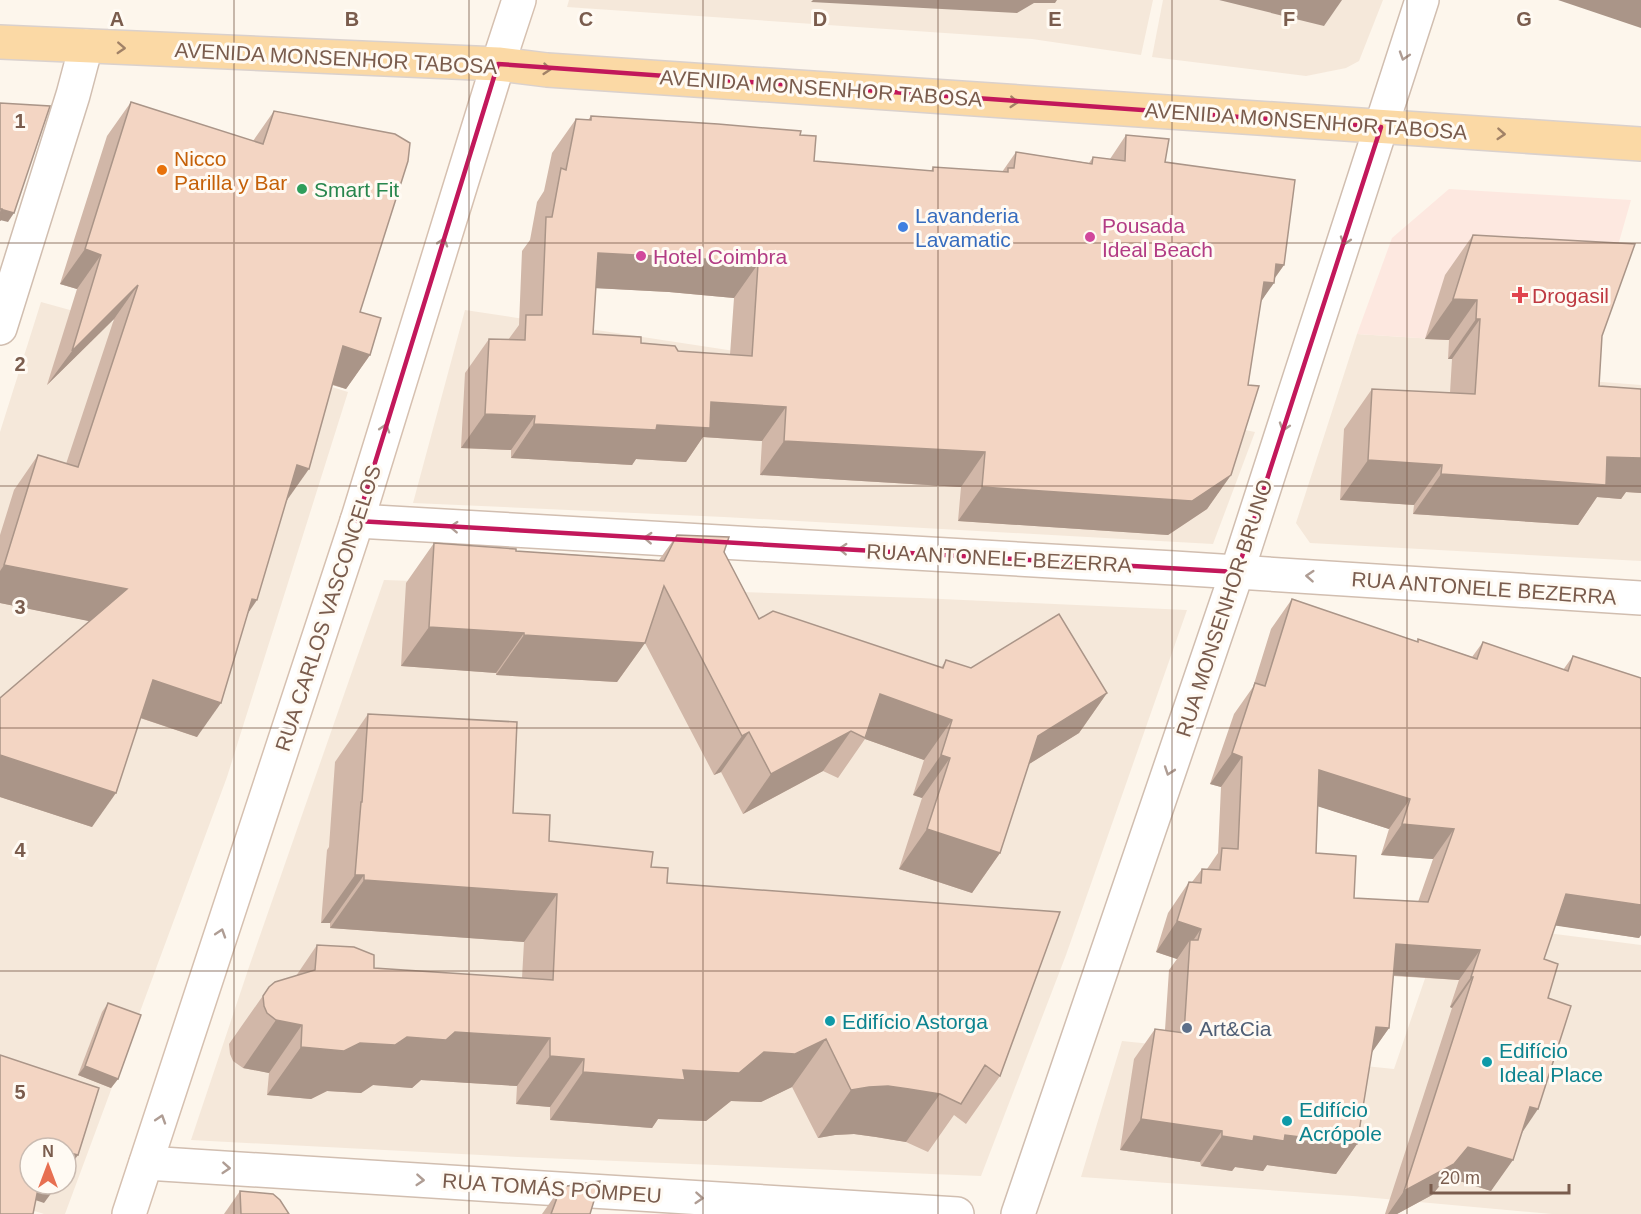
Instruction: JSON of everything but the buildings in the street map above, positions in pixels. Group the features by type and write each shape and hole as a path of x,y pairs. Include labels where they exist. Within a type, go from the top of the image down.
{"main road":[{"name":"AVENIDA MONSENHOR TABOSA","path":"0,42 498,64 547,70 1641,144"}],"street":[{"name":"RUA CARLOS VASCONCELOS","path":"129,1214 357,521 519,0"},
{"name":"RUA MONSENHOR BRUNO","path":"1018,1214 1237,572 1422,0"},
{"path":"0,328 87,46"},
{"name":"RUA ANTONELE BEZERRA","path":"357,521 1641,598"},
{"name":"RUA TOMÁS POMPEU","path":"146,1162 957,1214"}],"highlighted area":[{"path":"498,64 1381,127 1237,572 357,521"}],"shaded area":[{"path":"569,0 1153,0 1141,55 1032,39 567,7"},
{"path":"1163,0 1383,0 1359,61 1346,68 1306,76 1152,57"},
{"path":"1449,189 1631,200 1607,284 1578,365 1448,359 1449,340 1357,334 1392,238"},
{"path":"41,302 193,344 348,392 227,777 78,1179 78,1136 18,1136 18,1196 72,1196 65,1214 44,1214 0,1200 0,432"},
{"path":"465,310 1255,432 1213,544 724,517 413,503"},
{"path":"1357,334 1449,340 1578,365 1577,380 1641,385 1641,561 1310,543 1296,523"},
{"path":"384,580 920,598 1187,610 1066,955 981,1176 518,1157 191,1140"},
{"path":"1445,920 1641,945 1641,1214 1552,1214 1353,1196 1081,1177 1122,1041 1394,1069"}],"place":[{"name":"Nicco Parilla y Bar","path":"162,170"},
{"name":"Smart Fit","path":"302,189"},
{"name":"Lavanderia Lavamatic","path":"903,227"},
{"name":"Pousada Ideal Beach","path":"1090,237"},
{"name":"Hotel Coimbra","path":"641,256"},
{"name":"Drogasil","path":"1520,295"},
{"name":"Edifício Astorga","path":"830,1021"},
{"name":"Art&Cia","path":"1187,1028"},
{"name":"Edifício Ideal Place","path":"1487,1062"},
{"name":"Edifício Acrópole","path":"1287,1121"}]}
